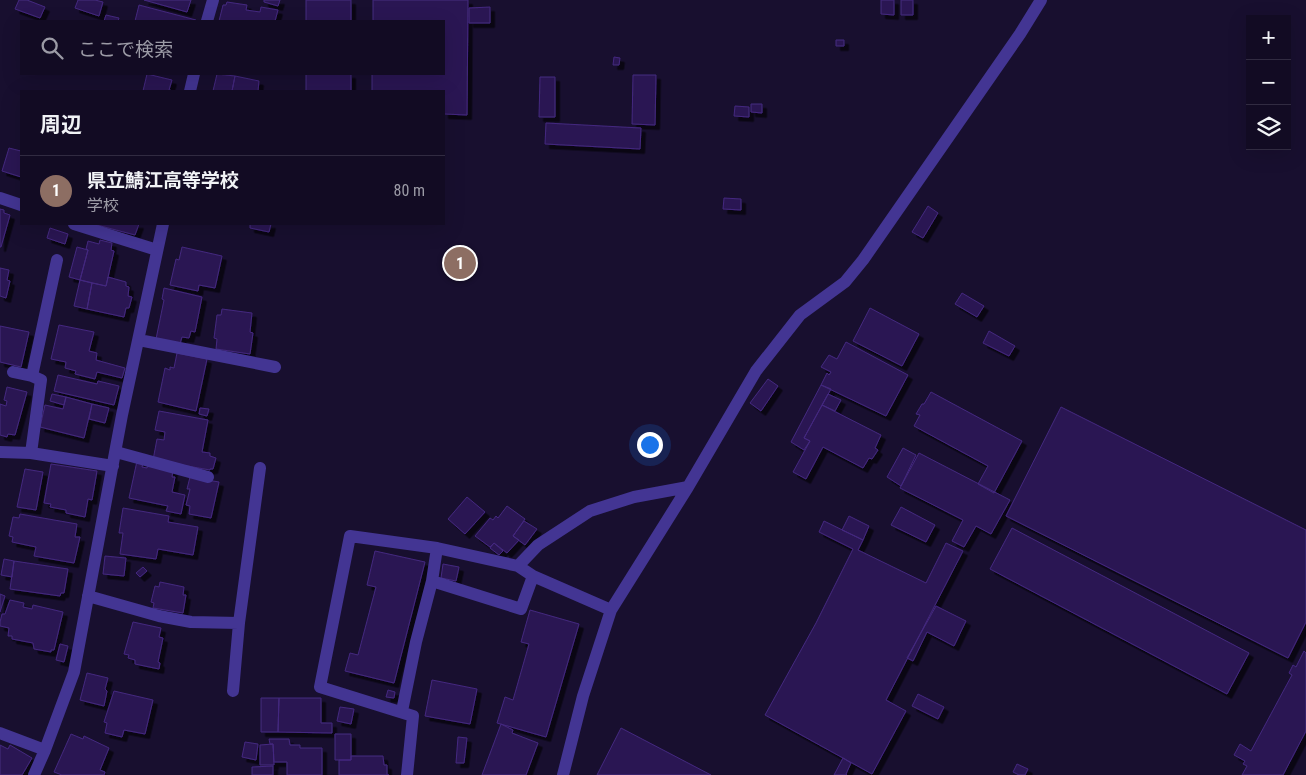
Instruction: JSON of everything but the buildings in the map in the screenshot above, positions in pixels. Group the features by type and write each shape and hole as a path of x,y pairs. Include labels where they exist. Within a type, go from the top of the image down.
{"street":[{"path":"207,20 213,0"},
{"path":"563,775 592,665 611,610 688,487 756,371 800,314 845,282 863,260 1020,34 1041,0"},
{"path":"190,90 194,75"},
{"path":"0,198 20,205"},
{"path":"77,225 157,250"},
{"path":"34,775 74,672 113,466 163,225"},
{"path":"32,376 57,260"},
{"path":"139,340 276,367"},
{"path":"13,372 41,380 31,454"},
{"path":"0,452 31,454 113,466"},
{"path":"116,452 208,477"},
{"path":"233,691 239,622 260,468"},
{"path":"518,566 538,545 590,511 634,497 688,487"},
{"path":"407,775 413,716 320,687 350,536 437,548 518,566 533,576 611,610"},
{"path":"402,711 416,642 432,581 437,548"},
{"path":"432,581 521,609 533,576"},
{"path":"88,596 159,616 191,622 239,622"},
{"path":"0,733 45,750"}],"place":[{"name":"県立鯖江高等学校","path":"460,263"}]}
